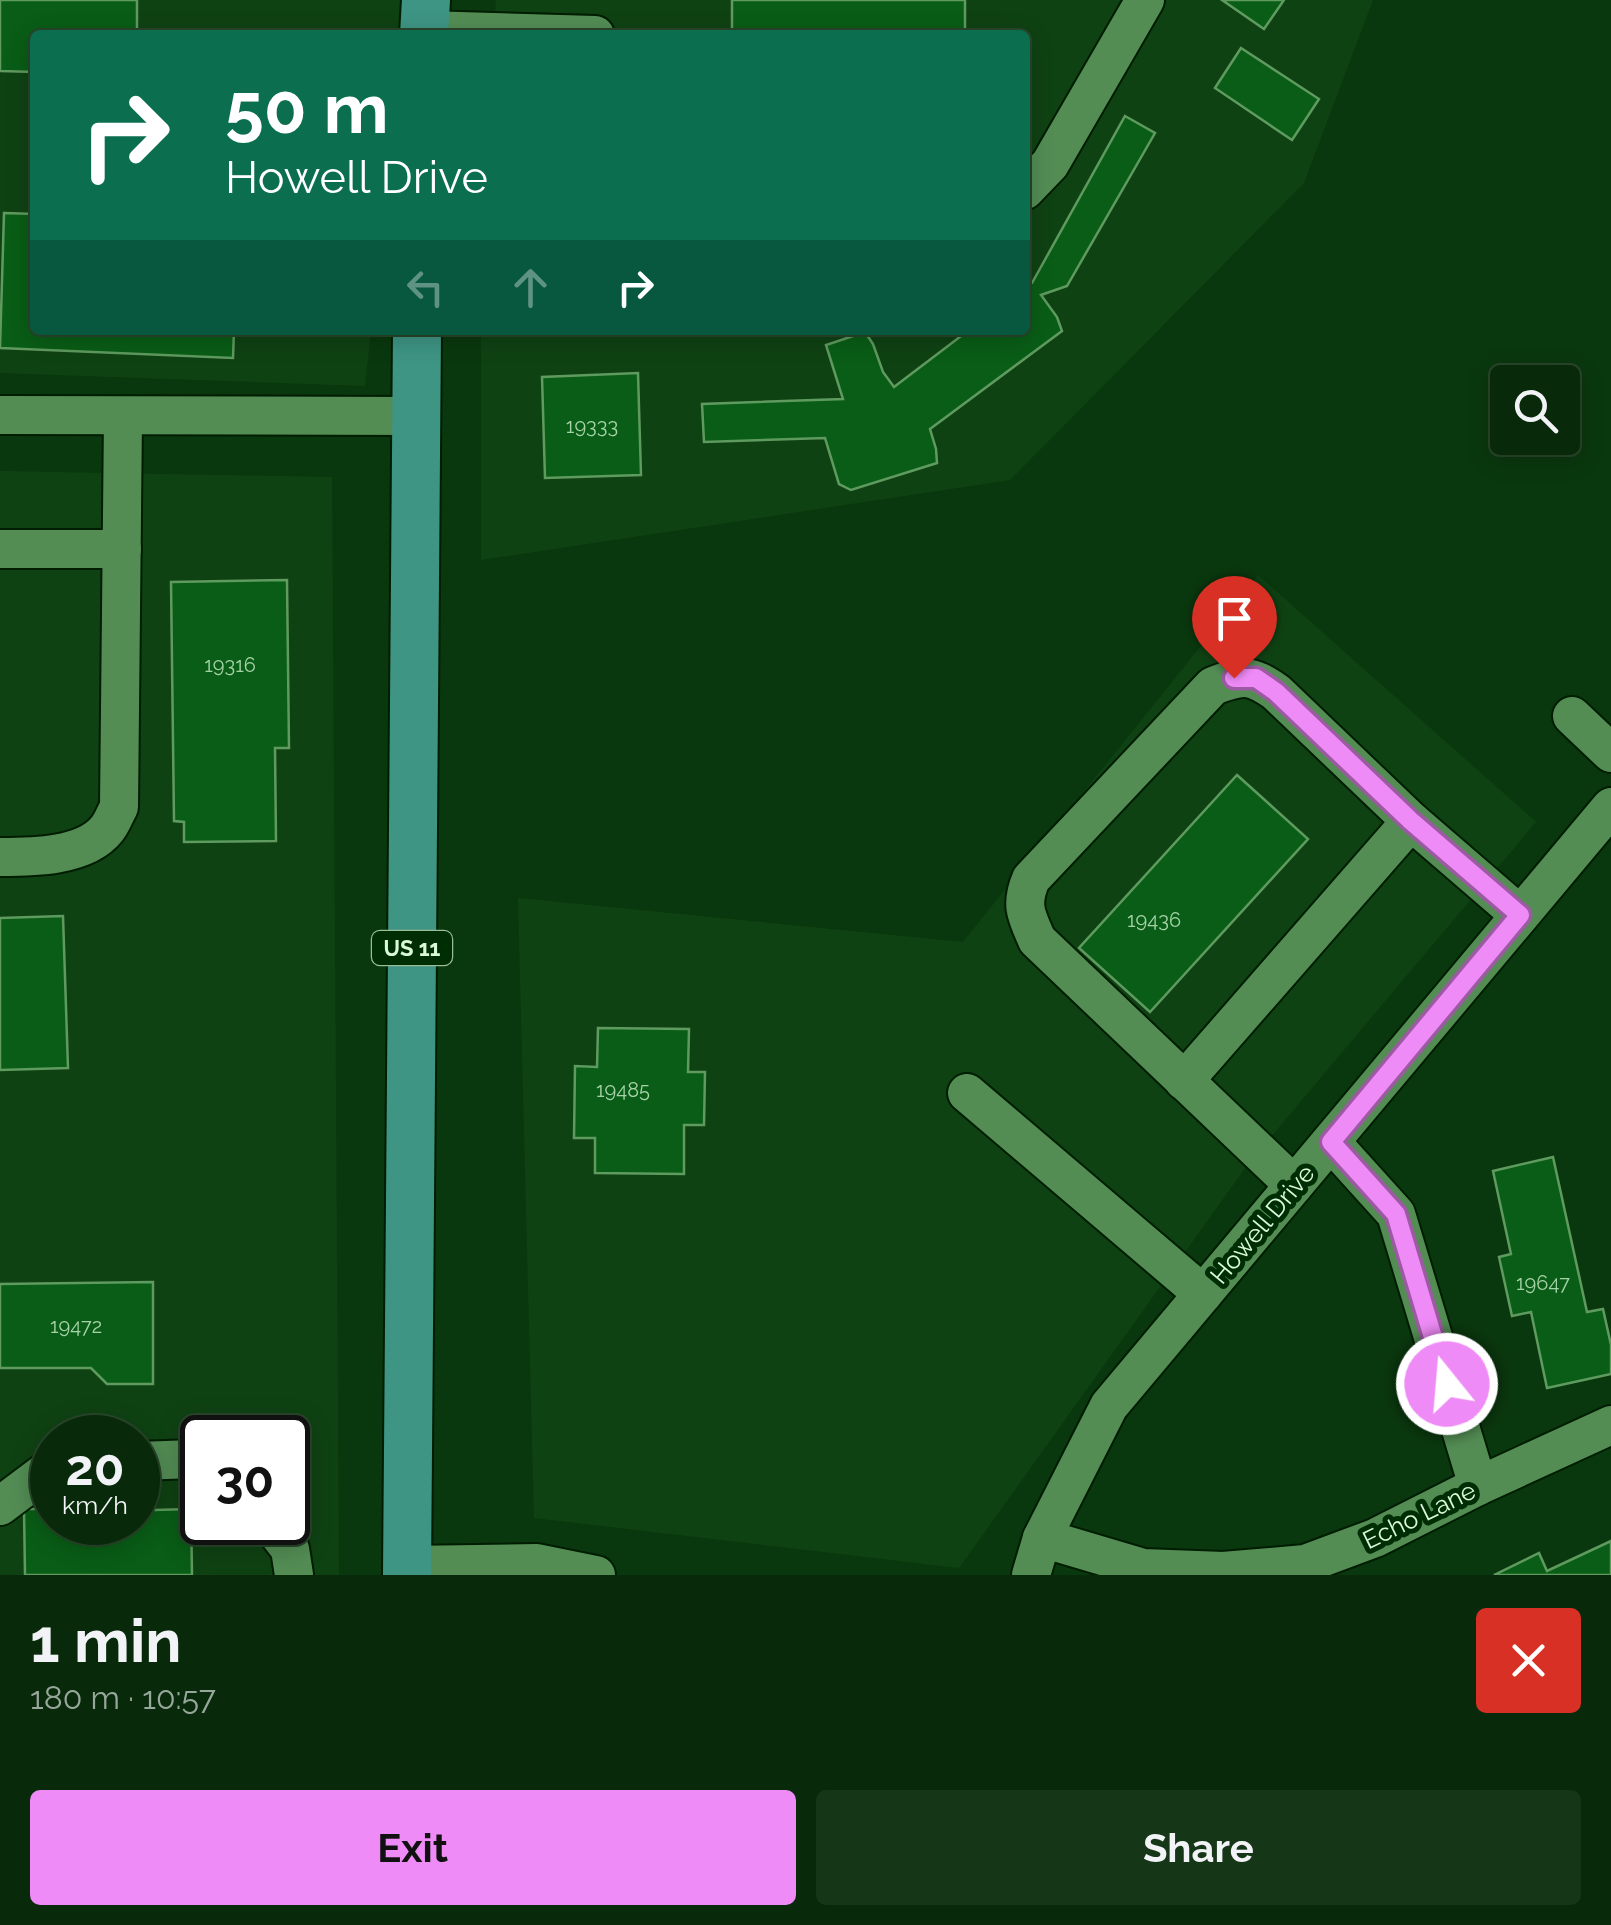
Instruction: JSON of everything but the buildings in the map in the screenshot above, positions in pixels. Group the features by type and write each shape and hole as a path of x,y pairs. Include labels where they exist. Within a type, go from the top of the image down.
{"main road":[{"name":"US 11","path":"407,1570 417,335"}],"street":[{"path":"1030,185 1050,164 1145,0"},
{"path":"425,22 530,30"},
{"path":"0,416 416,416"},
{"path":"0,856 40,857 88,844 106,831 119,808 123,416"},
{"path":"0,549 122,549"},
{"path":"1294,1185 1037,940 1025,914 1025,894 1032,879 1214,686 1234,678 1256,678 1520,915"},
{"path":"1572,716 1611,754"},
{"name":"Howell Drive","path":"1032,1575 1042,1538 1110,1406 1611,806"},
{"path":"1184,1081 1411,821"},
{"path":"967,1093 1203,1294"},
{"path":"1331,1142 1396,1214 1478,1486"},
{"name":"Echo Lane","path":"1042,1538 1142,1568 1222,1571 1304,1564 1376,1538 1478,1486 1611,1426"},
{"path":"0,1506 30,1484"},
{"path":"286,1545 294,1575"},
{"path":"407,1570 537,1563 596,1575"}],"shaded area":[{"path":"0,0 404,0 401,30 30,30 30,335 370,335 365,386 0,373"},
{"path":"496,0 1373,0 1304,183 1010,480 481,560 481,335 1030,335 1030,30 494,30"},
{"path":"0,471 332,477 339,1575 0,1575"},
{"path":"1258,575 1536,822 1248,1164 959,1568 534,1518 518,898 963,942"}],"route":[{"path":"1234,678 1256,678 1276,692 1411,821 1520,915 1331,1142 1396,1214 1447,1384"}]}
